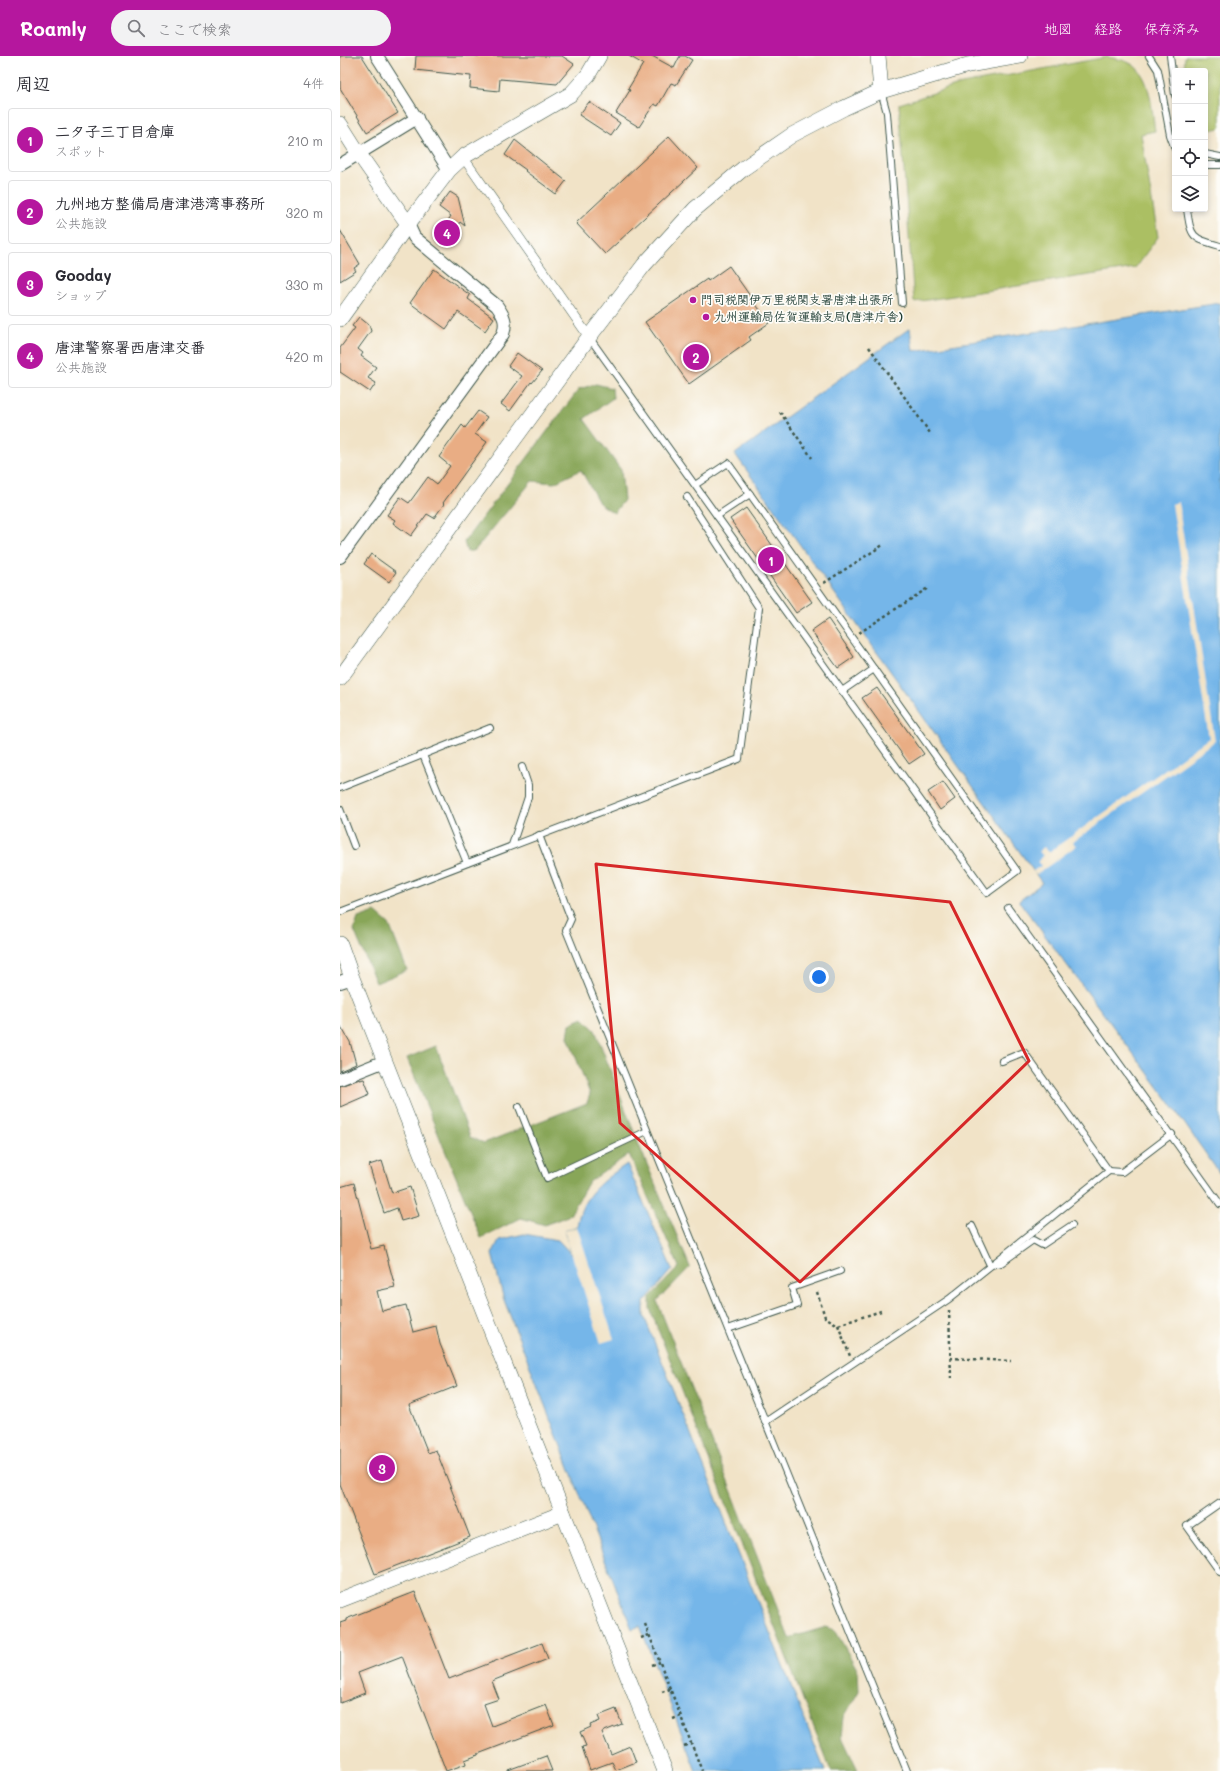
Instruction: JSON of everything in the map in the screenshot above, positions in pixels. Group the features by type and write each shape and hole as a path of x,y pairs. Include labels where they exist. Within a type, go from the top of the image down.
{"street":[{"path":"377,56 449,170"},
{"path":"340,319 408,224 449,170 462,157 571,94 588,75 599,56"},
{"path":"878,56 881,91"},
{"path":"340,678 589,337 650,259 695,210 744,168 792,135 881,91 968,65 1020,56"},
{"path":"340,165 417,118"},
{"path":"340,124 358,154 408,224 414,237 497,306 504,316 506,324 503,334 340,557"},
{"path":"462,157 589,337"},
{"path":"340,944 346,980 385,1061 664,1771"},
{"path":"340,1079 385,1061"},
{"path":"340,1600 563,1512"}],"lane":[{"path":"1149,56 1158,70 1172,141"},
{"path":"1170,56 1172,72"},
{"path":"881,91 887,113 902,303"},
{"path":"1208,155 1220,157"},
{"path":"1208,165 1220,165"},
{"path":"1187,212 1190,228 1194,235 1200,240 1220,246"},
{"path":"589,337 987,893 1018,871 728,463 695,485"},
{"path":"717,516 750,494"},
{"path":"340,912 739,759 759,608 686,497"},
{"path":"842,690 874,669"},
{"path":"340,788 490,728"},
{"path":"423,755 467,863"},
{"path":"512,845 528,797 528,785 522,767"},
{"path":"340,809 354,846"},
{"path":"539,835 571,919 566,930 907,1771"},
{"path":"1008,908 1172,1134 1220,1204"},
{"path":"1002,1061 1024,1052 1109,1171"},
{"path":"519,1107 547,1178 647,1131"},
{"path":"765,1422 949,1299 1109,1171 1122,1172 1172,1134"},
{"path":"990,1265 1001,1263 1033,1240 1042,1245 1072,1225"},
{"path":"972,1226 990,1265"},
{"path":"728,1330 797,1306 792,1288 840,1271"},
{"path":"1220,1503 1187,1526 1220,1572"}],"path":[{"path":"869,347 930,433"},
{"path":"780,412 812,458"},
{"path":"822,585 883,545"},
{"path":"857,634 928,588"},
{"path":"816,1292 825,1317 838,1325 853,1364"},
{"path":"949,1299 951,1378"},
{"path":"838,1325 881,1311"},
{"path":"950,1358 1011,1361"},
{"path":"645,1624 701,1771"},
{"path":"641,1638 649,1635"},
{"path":"652,1665 660,1662"},
{"path":"662,1692 670,1689"},
{"path":"673,1719 681,1716"},
{"path":"684,1746 691,1743"}],"highlighted area":[{"path":"596,864 950,902 1029,1061 800,1282 620,1123"}],"green space":[{"path":"1185,56 1220,56 1220,128 1208,130 1208,68 1184,68"},
{"path":"1107,57 1125,61 1141,72 1149,91 1155,131 1141,134 1158,237 1135,268 914,302 899,104 962,84"},
{"path":"596,384 612,388 613,398 584,419 621,470 624,500 614,513 599,503 581,470 554,483 532,481 475,550 467,552 464,542 579,389"},
{"path":"375,912 389,924 407,970 376,983 354,930 358,918"},
{"path":"583,1018 595,1030 639,1145 690,1267 657,1301 789,1638 826,1627 835,1630 858,1671 859,1691 844,1717 842,1737 858,1771 831,1771 650,1309 650,1297 679,1267 629,1154 588,1183 570,1215 545,1225 521,1218 481,1238 407,1058 436,1046 470,1137 484,1143 587,1103 590,1094 568,1037 570,1024"}],"water":[{"path":"1220,303 1220,1174 1168,1100 1019,901 1042,883 735,454 910,328 913,351"},
{"path":"627,1164 672,1269 644,1302 644,1316 825,1771 696,1771 640,1626 632,1629 504,1300 492,1254 499,1240 524,1234 558,1240 572,1255 564,1231 577,1227 579,1216 588,1197 610,1176"}],"pier":[{"path":"1178,502 1215,741 1073,842 1076,846 1036,875 1033,871 1041,866 1038,861 1043,856 1039,851 1044,847 1049,852 1209,738 1172,504"},
{"path":"577,1227 614,1339 601,1343 564,1231"}],"building":[{"path":"340,56 362,56 398,113 367,132 340,88"},
{"path":"416,56 562,56 574,64 557,84 500,79 499,91 470,88 471,76 415,70"},
{"path":"629,56 652,56 674,68 680,56 685,56 692,60 676,85 671,83 658,106 654,104 639,127 616,113 643,64"},
{"path":"589,102 620,123 611,136 579,115"},
{"path":"669,136 698,168 605,254 576,223"},
{"path":"515,140 566,181 556,194 505,155"},
{"path":"450,192 458,197 465,226 460,222 445,243 437,237 451,216 439,207"},
{"path":"340,230 360,264 354,268 356,271 340,281"},
{"path":"729,266 769,323 749,337 751,340 689,384 645,322 707,279 708,281"},
{"path":"434,269 470,295 468,299 494,318 485,331 458,312 446,329 410,303"},
{"path":"359,317 369,325 371,331 358,349 363,353 361,356 376,367 368,378 376,383 370,392 340,372 340,348 355,328 352,326"},
{"path":"517,353 542,371 532,383 531,382 510,411 501,404 522,376 508,366"},
{"path":"478,411 487,417 475,434 487,442 434,518 427,514 411,536 393,523 395,520 387,515 400,497 409,503 428,477 437,484 450,466 439,457 462,425 465,428"},
{"path":"746,508 812,602 796,613 730,519"},
{"path":"371,554 396,572 389,582 364,564"},
{"path":"828,619 854,657 838,668 811,631"},
{"path":"877,688 924,754 909,764 862,698"},
{"path":"943,782 955,799 940,810 928,792"},
{"path":"340,1025 350,1042 356,1064 340,1071"},
{"path":"364,1079 370,1094 340,1107 340,1086"},
{"path":"382,1161 392,1193 410,1187 419,1216 401,1221 397,1208 384,1213 369,1165"},
{"path":"354,1183 371,1249 384,1246 395,1287 377,1291 382,1311 406,1305 413,1332 436,1326 440,1344 457,1386 409,1405 428,1453 436,1450 470,1537 375,1574 340,1484 340,1187"},
{"path":"415,1592 449,1679 542,1643 548,1659 492,1681 499,1699 484,1704 492,1726 546,1705 554,1725 478,1754 465,1760 466,1764 446,1771 402,1656 358,1673 365,1693 340,1703 340,1623 346,1621 346,1619"},
{"path":"616,1709 622,1724 602,1732 611,1754 630,1746 636,1762 616,1770 612,1762 590,1770 582,1747 586,1746 580,1732 591,1727 590,1725 600,1721 598,1716"},
{"path":"546,1756 552,1771 508,1771 508,1770"}],"place":[{"name":"唐津警察署西唐津交番","path":"447,233"},
{"name":"門司税関伊万里税関支署唐津出張所","path":"693,300"},
{"name":"九州運輸局佐賀運輸支局(唐津庁舎)","path":"706,317"},
{"name":"九州地方整備局唐津港湾事務所","path":"696,357"},
{"name":"二タ子三丁目倉庫","path":"771,560"},
{"name":"Gooday","path":"382,1468"}]}
